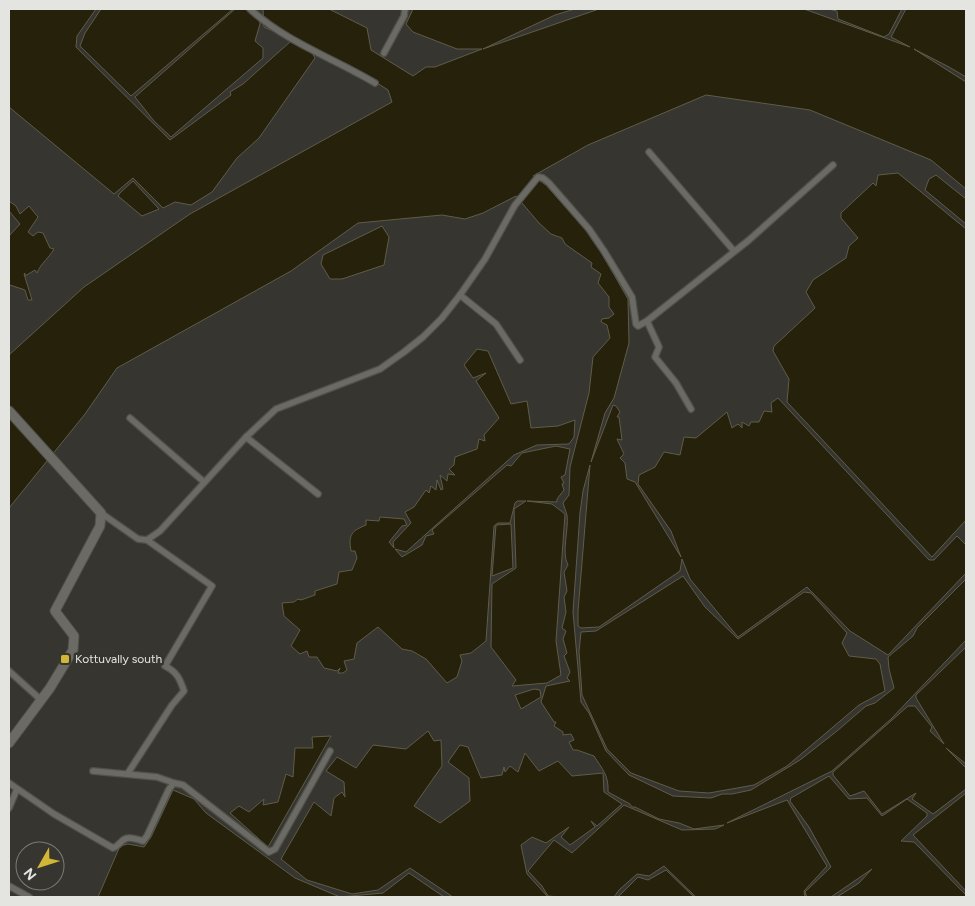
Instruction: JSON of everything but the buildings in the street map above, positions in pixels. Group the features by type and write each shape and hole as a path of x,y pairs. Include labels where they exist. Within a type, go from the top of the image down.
{"main road":[{"path":"9,411 102,513 100,526 59,600 55,611 74,636 73,650 50,688 9,743"}],"street":[{"path":"250,9 266,24 282,34 375,83"},
{"path":"384,53 404,16 405,9"},
{"path":"650,152 734,251"},
{"path":"147,540 160,531 246,437 276,409 380,369 423,336 442,318 460,295 484,260 515,204 538,177 543,178 549,183 589,229 604,251 632,297 636,324 638,326 647,321 734,251 833,165"},
{"path":"460,295 496,324 520,360"},
{"path":"647,321 659,347 655,357 676,383 691,409"},
{"path":"130,418 204,482"},
{"path":"246,437 318,494"},
{"path":"102,513 138,539 147,540 212,586 166,666 175,671 184,691 172,705 128,773"},
{"path":"9,671 40,699"},
{"path":"93,770 157,777 183,785 269,852 275,849 330,751"},
{"path":"9,783 54,814 113,848 118,846 123,839 129,837 143,841 169,789 174,783"},
{"path":"9,808 18,790"},
{"path":"9,886 29,897"}],"shaded area":[{"path":"9,9 96,9 77,36 76,47 170,140 231,95 230,92 243,84 291,41 310,49 315,58 259,138 237,158 212,192 191,205 175,202 163,208 133,178 114,194 9,107"},
{"path":"101,9 233,9 131,96 80,46 85,33"},
{"path":"235,9 246,9 259,16 260,24 255,41 263,48 263,58 171,137 154,121 135,97"},
{"path":"263,9 329,9 367,28 371,50 413,76 426,67 435,67 482,49 457,49 413,32 406,24 413,9 575,9 555,15 483,49 599,9 804,9 910,47 891,37 906,9 966,9 966,77 914,49 966,82 966,189 931,160 810,110 706,95 588,145 533,176 546,185 593,238 628,299 629,343 614,398 605,413 591,462 613,405 616,406 620,412 617,417 619,417 622,440 617,439 624,454 620,458 625,463 627,479 635,482 681,557 671,531 638,484 639,475 655,467 664,452 680,455 684,437 696,438 727,412 732,428 738,424 742,428 742,422 749,426 751,422 759,422 764,411 772,412 771,403 778,398 929,560 934,560 957,536 966,545 966,573 888,655 850,631 807,587 738,637 690,579 682,559 680,571 599,627 581,628 578,626 578,611 590,465 583,491 580,513 573,612 581,702 589,713 606,751 629,775 673,796 711,798 722,794 751,790 800,760 866,706 875,703 894,688 888,657 913,636 917,628 966,579 966,640 891,719 832,771 727,823 787,800 827,866 804,891 805,897 696,897 664,866 649,876 637,874 614,897 548,896 542,886 528,871 554,840 572,853 624,805 682,830 715,829 724,825 694,829 679,823 659,819 632,807 608,792 606,777 594,756 573,750 569,742 574,740 571,734 563,735 563,732 554,726 556,722 554,722 541,702 546,686 570,681 567,678 570,672 564,656 567,653 563,639 566,631 562,628 566,612 564,597 567,591 564,572 568,565 565,554 567,515 563,503 569,495 570,467 589,393 593,357 610,338 607,325 601,322 602,319 609,318 614,314 609,307 609,297 598,283 601,274 591,267 592,263 565,244 562,238 551,234 516,196 483,213 465,219 442,215 358,223 291,271 117,368 85,414 9,508 9,355 84,287 190,214 392,102 388,90 349,65 264,27"},
{"path":"828,9 902,9 889,34 884,37 838,19 837,11"},
{"path":"898,173 966,229 966,520 932,557 787,402 789,379 773,351 774,346 815,308 806,292 813,280 846,258 849,246 858,238 841,218 841,213 873,183 876,186 878,175"},
{"path":"936,175 966,199 966,224 925,190 929,179"},
{"path":"133,181 159,209 142,216 118,196"},
{"path":"9,201 16,206 20,214 29,206 38,217 28,232 33,236 38,232 43,233 50,248 54,249 37,273 35,270 25,276 24,274 32,300 28,300 25,290 10,285 9,287 9,236 20,224 9,211"},
{"path":"382,226 389,237 384,265 342,279 330,279 321,264 323,255"},
{"path":"477,349 488,351 511,404 527,401 531,428 558,426 575,420 574,437 569,444 537,445 514,455 406,552 395,549 402,557 422,545 426,536 434,534 432,530 507,465 511,466 522,453 556,446 570,449 565,475 561,477 564,483 562,484 564,490 557,499 557,502 527,501 552,504 565,514 556,641 561,675 547,683 512,686 516,680 491,647 492,584 516,568 514,509 526,501 517,501 515,503 510,523 498,523 494,526 486,641 471,653 460,655 462,661 457,677 447,683 426,659 412,651 402,649 378,627 357,643 354,659 344,661 347,670 343,673 338,673 340,668 337,671 324,668 317,657 309,657 307,651 300,654 291,646 300,630 284,616 282,603 294,602 298,599 301,600 315,595 315,591 337,584 339,572 352,570 357,558 355,551 351,551 351,537 354,531 366,525 366,520 379,521 380,517 404,519 407,525 402,526 389,542 394,548 393,542 411,523 405,512 414,507 426,490 429,493 431,486 436,490 437,480 441,490 443,489 440,475 447,481 448,474 455,475 449,469 454,465 455,457 477,449 479,439 485,441 484,435 499,418 476,381 486,373 473,378 464,365"},
{"path":"511,524 513,568 492,576 496,525"},
{"path":"683,576 705,607 738,639 804,592 811,593 847,633 842,643 849,656 876,659 880,664 885,691 859,705 787,766 754,785 709,793 679,791 631,773 607,749 582,695 579,651 581,632 596,631"},
{"path":"966,647 966,764 946,748 966,768 966,789 933,814 912,799 916,793 882,814 864,791 850,796 833,775 833,772 908,706 915,706 932,727 930,731 944,744 916,695"},
{"path":"534,689 540,690 541,697 521,709 515,695"},
{"path":"428,731 434,741 441,740 442,766 414,806 440,823 470,801 469,778 448,762 460,745 468,747 481,778 502,775 504,767 505,772 510,766 518,772 525,753 539,771 558,761 572,776 603,773 604,792 622,804 597,826 591,821 595,827 570,845 561,837 569,827 546,843 532,837 521,845 527,874 548,897 453,897 410,868 378,890 352,894 307,880 281,859 314,802 331,816 334,798 342,792 345,797 344,782 326,771 337,757 356,768 373,745 406,749"},
{"path":"331,736 268,847 230,813 239,806 249,812 264,799 263,805 278,802 286,774 293,777 295,748 313,748 312,737"},
{"path":"829,776 849,799 867,798 882,816 907,799 927,813 927,816 901,841 914,842 966,897 837,897 859,883 872,869 831,897 807,897 805,892 831,867 809,827 790,801 791,798"},
{"path":"173,790 194,799 206,813 295,878 340,897 98,897 120,846 128,844 144,847 151,837"},
{"path":"966,793 966,891 913,835"},
{"path":"666,870 694,897 618,897 638,877 648,880"},
{"path":"409,873 444,897 340,897 383,893"}],"place":[{"name":"Kottuvally south","path":"65,659"}]}
